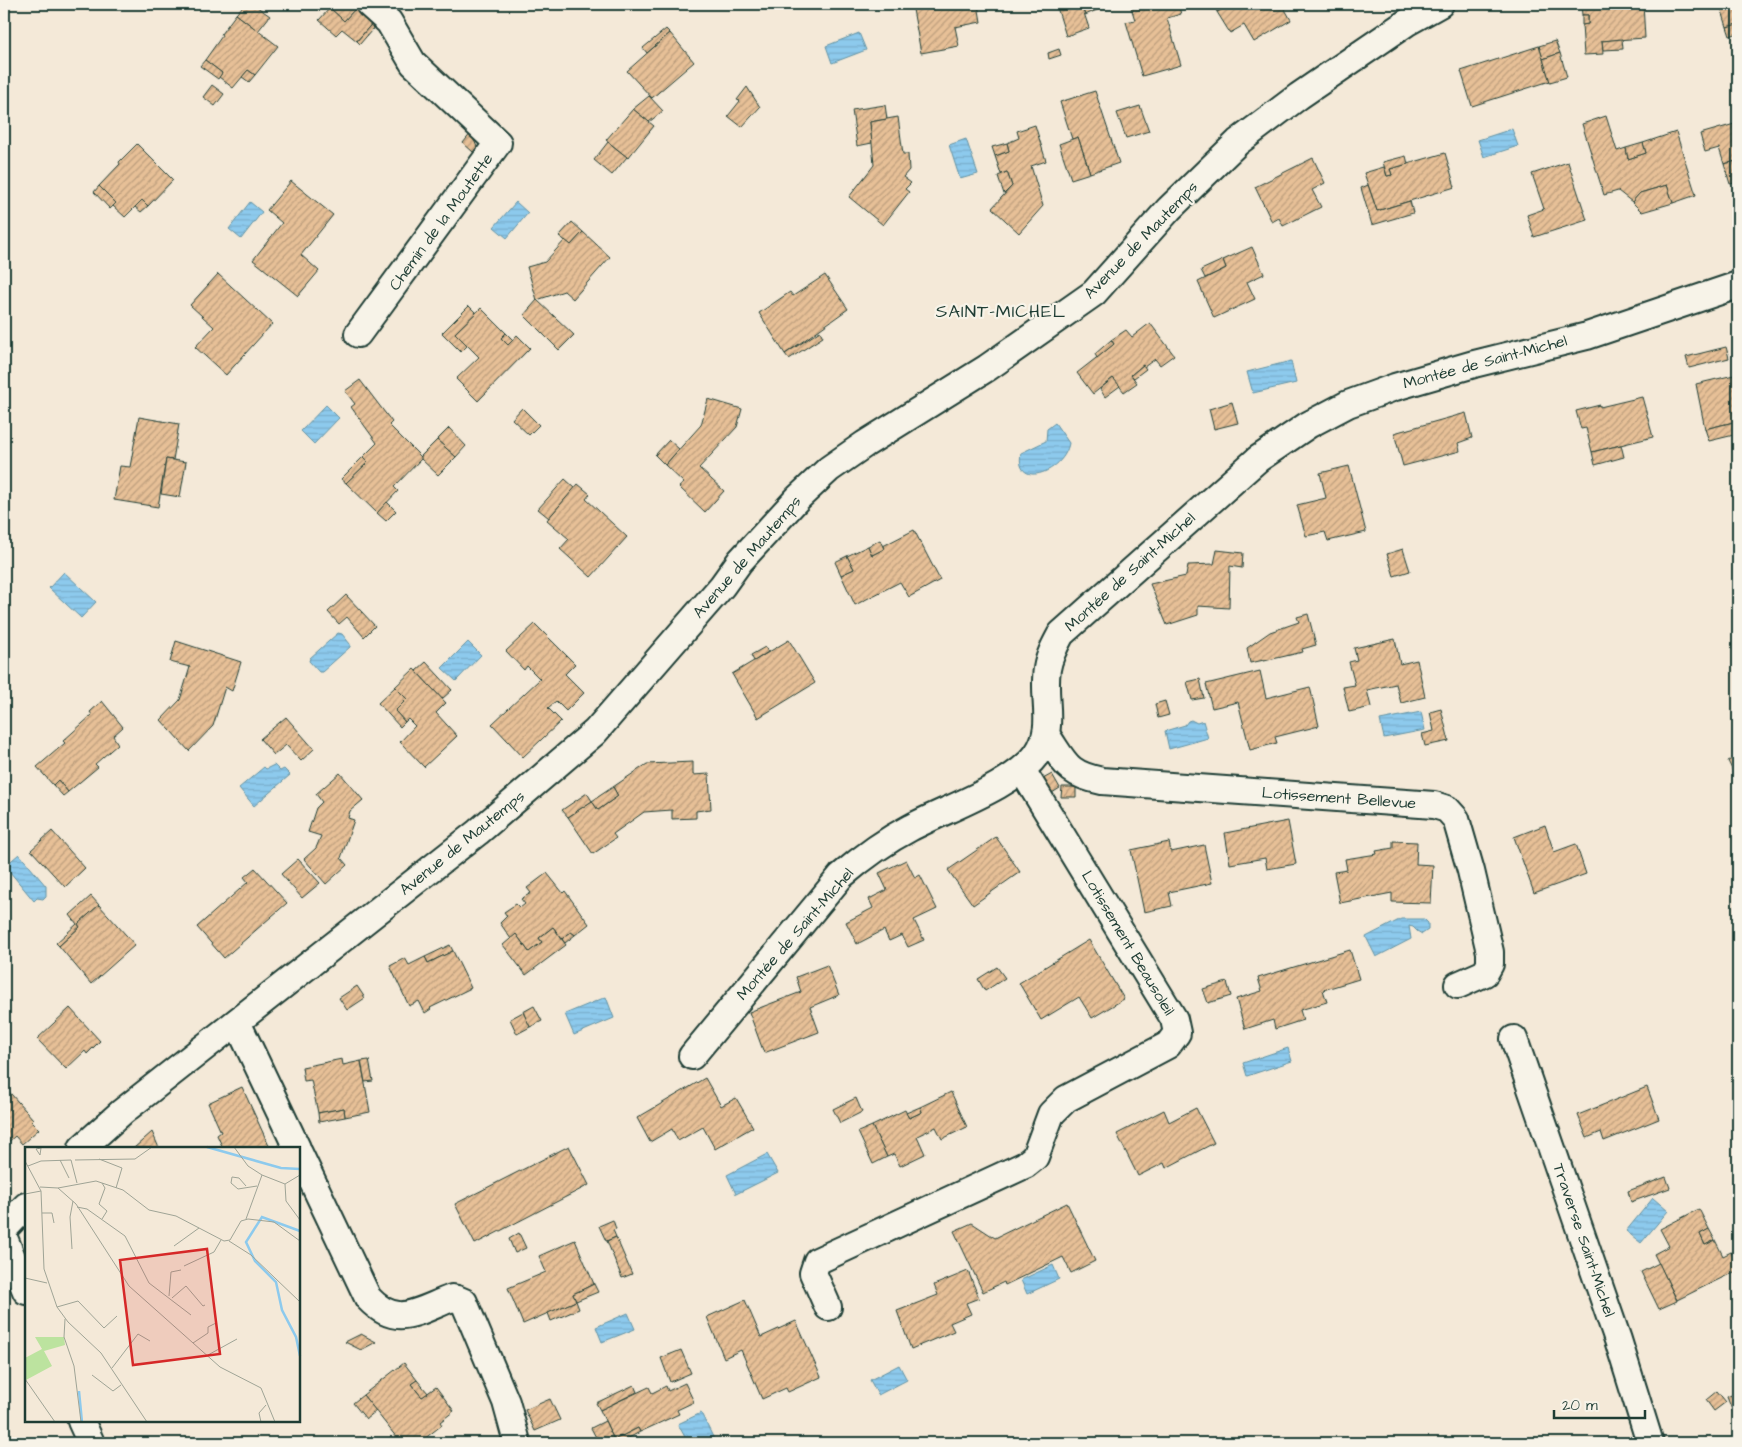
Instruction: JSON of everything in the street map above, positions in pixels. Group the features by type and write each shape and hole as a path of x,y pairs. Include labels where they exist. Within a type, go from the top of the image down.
{"street":[{"name":"Chemin de la Moutette","path":"358,334 498,143 413,63 389,22 369,4"},
{"name":"Avenue de Mautemps","path":"83,1147 125,1110 471,838 595,732 722,586 740,561 798,498 829,469 859,448 987,368 1094,293 1169,209 1238,142 1299,96 1406,23 1440,4"},
{"name":"Montée de Saint-Michel","path":"692,1056 841,876 862,858 908,829 1004,782 1022,770 1037,754 1046,736 1047,669 1053,648 1061,634 1258,458 1308,424 1348,404 1395,387 1474,364 1587,336 1738,285"},
{"name":"Lotissement Bellevue","path":"1046,736 1073,772 1102,781 1434,805 1447,809 1456,819 1471,871 1490,952 1490,964 1485,973 1458,986"},
{"name":"Lotissement Beausoleil","path":"828,1308 813,1273 817,1261 1025,1165 1035,1157 1051,1114 1066,1099 1168,1045 1177,1033 1174,1019 1022,770"},
{"path":"237,1022 297,1147"},
{"name":"Traverse Saint-Michel","path":"1514,1039 1618,1340 1650,1443"},
{"path":"300,1154 368,1298 377,1308 395,1316 407,1315 452,1298 464,1302 506,1402 516,1442"},
{"path":"4,1229 25,1207"},
{"path":"4,1238 25,1289"},
{"path":"81,1422 91,1443"}],"water":[{"path":"859,33 866,50 832,63 826,46"},
{"path":"1512,129 1518,146 1484,157 1478,140"},
{"path":"966,139 978,174 960,179 949,145"},
{"path":"250,202 262,212 241,239 229,229"},
{"path":"516,202 528,213 507,238 494,227"},
{"path":"1291,361 1296,383 1253,393 1247,372"},
{"path":"326,405 339,418 314,444 301,431"},
{"path":"1055,423 1069,443 1065,454 1050,469 1032,474 1025,471 1021,464 1021,453 1046,441 1047,429"},
{"path":"64,572 96,602 81,618 49,588"},
{"path":"338,633 342,634 350,644 350,647 322,672 319,672 309,661 310,658"},
{"path":"468,642 481,655 456,681 442,668"},
{"path":"1421,712 1425,730 1384,738 1380,720"},
{"path":"1191,720 1197,723 1203,721 1208,738 1169,749 1165,731 1185,725"},
{"path":"274,765 280,771 284,769 290,775 254,806 239,788 264,767 266,769"},
{"path":"19,854 46,886 46,896 43,899 37,898 34,901 5,866"},
{"path":"1401,919 1424,919 1428,923 1428,930 1422,934 1409,926 1411,939 1376,957 1366,937"},
{"path":"606,997 614,1018 574,1035 565,1014"},
{"path":"1288,1048 1292,1061 1247,1076 1243,1063"},
{"path":"767,1154 778,1173 736,1194 727,1175"},
{"path":"1653,1198 1668,1211 1641,1243 1626,1231"},
{"path":"1053,1265 1059,1279 1027,1294 1021,1280"},
{"path":"628,1313 635,1329 602,1342 596,1327"},
{"path":"899,1365 907,1380 878,1395 870,1380"},
{"path":"701,1413 716,1443 688,1443 678,1424"}],"building":[{"path":"245,4 253,4 270,16 258,31 236,14"},
{"path":"333,4 353,4 357,7 344,21 330,8"},
{"path":"912,4 978,4 981,22 955,27 959,46 921,53"},
{"path":"1056,4 1081,4 1089,28 1066,36"},
{"path":"1081,4 1095,4 1097,10 1085,15"},
{"path":"1130,4 1178,4 1181,14 1167,18 1181,65 1142,76 1126,22 1135,20"},
{"path":"1214,4 1230,4 1231,5 1217,12"},
{"path":"1233,4 1282,4 1291,20 1254,42 1244,25 1230,33 1217,12"},
{"path":"1581,4 1643,4 1645,38 1602,41 1603,54 1584,55 1582,25 1588,24 1588,15 1582,15"},
{"path":"1720,4 1738,4 1738,24 1727,27"},
{"path":"357,7 374,21 357,41 342,29 336,35 319,20 330,8 344,21"},
{"path":"236,14 278,46 255,75 248,70 233,88 219,77 222,73 205,60"},
{"path":"1582,15 1588,15 1588,24 1582,25"},
{"path":"374,21 377,24 360,44 357,41"},
{"path":"1738,24 1738,33 1730,36 1727,27"},
{"path":"666,29 670,33 647,53 643,48"},
{"path":"670,33 694,62 652,98 627,71"},
{"path":"1622,39 1623,49 1603,50 1602,41"},
{"path":"1555,41 1560,53 1543,59 1539,46"},
{"path":"1539,46 1550,81 1472,106 1461,71"},
{"path":"1059,49 1061,55 1049,59 1048,53"},
{"path":"1560,53 1567,77 1550,82 1543,59"},
{"path":"205,60 222,73 218,79 200,66"},
{"path":"248,70 255,75 249,82 242,77"},
{"path":"212,85 224,94 215,106 203,97"},
{"path":"747,87 760,107 742,127 728,116 740,101 737,100"},
{"path":"1095,91 1119,163 1090,173 1078,137 1072,139 1060,102"},
{"path":"649,96 663,111 649,122 633,109"},
{"path":"885,105 887,119 870,122 872,143 857,146 852,110"},
{"path":"1140,106 1149,131 1126,138 1117,113"},
{"path":"633,109 654,126 628,158 606,140"},
{"path":"1606,116 1617,151 1626,148 1628,159 1646,153 1643,143 1676,132 1696,195 1673,203 1667,185 1640,193 1632,202 1618,191 1604,195 1582,124"},
{"path":"898,117 903,154 908,154 909,170 903,177 911,183 905,189 909,192 883,225 849,197 874,165 870,122"},
{"path":"1738,123 1738,163 1737,161 1724,164 1719,148 1705,152 1700,134"},
{"path":"1035,125 1046,161 1031,166 1043,206 1019,233 992,208 1012,186 1007,172 1001,174 995,156 1009,151 1007,143 1019,138 1017,131"},
{"path":"471,133 477,147 473,152 463,143"},
{"path":"1078,137 1090,173 1071,179 1059,144"},
{"path":"608,142 627,157 612,175 594,160"},
{"path":"1007,143 1009,151 995,156 992,147"},
{"path":"1643,143 1646,153 1628,159 1626,148"},
{"path":"137,144 173,180 148,206 142,200 125,217 113,206 116,203 99,186"},
{"path":"1445,153 1455,187 1377,211 1364,173 1384,167 1387,176 1392,175 1390,169"},
{"path":"1406,156 1408,164 1390,169 1392,175 1387,176 1383,162"},
{"path":"1313,158 1325,183 1312,190 1321,207 1283,226 1279,218 1272,222 1255,187"},
{"path":"1737,161 1738,182 1730,184 1724,164"},
{"path":"1568,162 1587,220 1534,237 1527,215 1544,209 1532,174"},
{"path":"1007,172 1012,186 1004,194 998,176"},
{"path":"291,181 333,215 301,255 319,271 298,296 253,260 282,223 267,210"},
{"path":"1368,185 1377,211 1410,201 1413,213 1372,225 1361,188"},
{"path":"1667,185 1673,203 1642,212 1632,202 1640,193"},
{"path":"99,186 116,203 110,209 94,192"},
{"path":"142,200 148,206 141,212 135,207"},
{"path":"572,222 583,232 571,245 559,236"},
{"path":"583,232 610,257 573,299 564,291 537,300 527,267 545,262 565,240 571,245"},
{"path":"1252,247 1264,274 1247,282 1255,299 1214,318 1198,282 1226,268 1223,260"},
{"path":"1223,260 1226,268 1205,278 1201,270"},
{"path":"218,274 272,324 226,375 195,347 214,327 190,305"},
{"path":"825,275 848,309 785,354 759,313 790,292 793,296"},
{"path":"537,300 574,335 559,350 524,315"},
{"path":"469,306 476,313 455,333 468,345 461,352 442,333"},
{"path":"481,308 506,333 501,338 508,345 517,335 530,348 478,401 456,379 479,357 455,333"},
{"path":"1150,323 1174,355 1160,365 1155,359 1144,367 1143,365 1131,375 1137,383 1124,392 1113,378 1093,394 1077,373 1114,344 1111,340 1126,330 1132,337"},
{"path":"820,331 823,337 789,359 785,354"},
{"path":"506,333 513,340 508,345 501,338"},
{"path":"1111,340 1114,344 1097,358 1095,354"},
{"path":"1726,347 1729,358 1689,368 1686,357"},
{"path":"1143,365 1146,369 1134,378 1131,375"},
{"path":"1738,374 1738,421 1705,429 1696,384"},
{"path":"1113,378 1120,386 1105,397 1100,389"},
{"path":"360,380 392,422 389,425 422,458 394,487 398,491 377,513 346,483 368,462 363,457 377,443 351,407 355,404 345,391"},
{"path":"1642,397 1653,437 1592,452 1586,428 1581,429 1576,411"},
{"path":"708,399 742,409 737,427 699,468 724,491 705,512 679,487 684,483 665,465 701,425"},
{"path":"1232,402 1238,423 1214,429 1209,409"},
{"path":"522,408 539,425 529,435 512,419"},
{"path":"1466,413 1472,438 1458,443 1460,451 1403,466 1394,433"},
{"path":"139,417 179,424 173,460 166,459 158,507 114,500 120,466 130,467"},
{"path":"1738,421 1738,434 1709,441 1705,429"},
{"path":"449,428 466,446 456,457 437,440"},
{"path":"437,440 456,457 438,475 421,459 421,456"},
{"path":"669,440 679,449 665,465 655,455"},
{"path":"1621,445 1624,457 1595,465 1592,452"},
{"path":"363,457 368,462 346,483 341,479"},
{"path":"166,459 186,462 180,497 161,494"},
{"path":"1349,466 1366,532 1328,541 1325,532 1306,536 1297,505 1326,498 1320,473"},
{"path":"565,479 575,488 549,518 538,509"},
{"path":"578,484 590,494 586,499 627,537 591,577 560,549 569,539 547,520"},
{"path":"387,502 396,511 386,521 377,513"},
{"path":"914,530 940,580 909,597 900,582 855,605 841,575 854,569 847,556 868,546 872,555 884,549 883,546"},
{"path":"880,540 884,549 872,555 868,546"},
{"path":"1403,549 1410,571 1394,576 1387,554"},
{"path":"1217,550 1243,553 1242,568 1230,566 1229,608 1198,606 1198,615 1167,625 1150,584 1186,576 1188,565 1214,564"},
{"path":"847,556 854,569 841,575 835,562"},
{"path":"346,595 375,626 364,637 347,617 339,624 328,612"},
{"path":"1308,614 1316,645 1302,649 1303,652 1250,663 1247,648 1270,632 1299,622 1297,617"},
{"path":"535,624 575,664 565,674 584,693 566,711 556,701 548,708 561,721 523,757 492,724 540,679 527,666 524,670 506,651"},
{"path":"1395,639 1400,664 1417,660 1425,697 1401,703 1396,684 1367,690 1371,707 1349,712 1343,687 1355,685 1349,662 1357,660 1354,648"},
{"path":"789,640 815,683 758,718 732,674"},
{"path":"176,641 241,662 232,691 225,687 213,726 189,751 161,720 180,700 190,667 170,662"},
{"path":"765,647 768,652 754,661 751,655"},
{"path":"426,662 452,690 442,699 416,671"},
{"path":"414,669 446,703 436,713 457,736 424,767 400,742 415,726 408,719 405,722 395,711 407,699 395,687"},
{"path":"1260,671 1266,698 1310,687 1319,726 1275,737 1277,743 1250,750 1238,702 1212,708 1206,684"},
{"path":"1200,679 1204,698 1192,700 1187,682"},
{"path":"395,687 407,699 395,711 405,722 400,727 378,703"},
{"path":"102,701 123,727 113,736 118,744 95,764 98,767 68,792 58,780 53,785 37,767 65,743 63,741 92,715 90,712"},
{"path":"1165,701 1169,715 1158,718 1155,704"},
{"path":"1441,709 1449,741 1425,746 1422,734 1434,731 1430,712"},
{"path":"286,717 314,749 301,761 286,745 274,755 260,739"},
{"path":"1738,756 1738,782 1728,761"},
{"path":"693,762 693,775 709,774 711,809 696,811 696,818 672,819 672,810 644,812 613,834 616,838 593,854 568,817 592,801 598,810 618,796 613,787 647,764"},
{"path":"340,773 363,800 350,811 348,818 354,820 341,858 347,865 326,884 304,859 316,848 321,836 308,832 316,808 322,802 316,794"},
{"path":"1052,774 1060,788 1052,793 1043,779"},
{"path":"58,780 68,792 63,796 53,785"},
{"path":"613,787 618,796 598,810 592,801"},
{"path":"1062,787 1076,787 1076,797 1061,797"},
{"path":"587,793 592,801 568,817 562,810"},
{"path":"1288,821 1296,864 1267,869 1265,858 1230,864 1225,833"},
{"path":"1545,825 1554,852 1576,844 1586,874 1534,893 1514,837"},
{"path":"52,831 85,868 65,887 31,850"},
{"path":"996,837 1020,872 973,905 948,870"},
{"path":"1393,841 1417,842 1416,864 1433,865 1431,903 1392,902 1392,893 1340,903 1334,872 1347,870 1345,859 1377,854 1376,851 1393,848"},
{"path":"1169,842 1171,852 1204,845 1212,883 1169,892 1172,906 1144,912 1131,850"},
{"path":"298,859 320,883 302,898 281,874"},
{"path":"906,860 915,878 920,875 937,909 914,920 924,940 908,947 902,935 889,941 884,930 857,944 846,922 873,908 869,899 887,890 879,873"},
{"path":"255,868 287,903 224,958 197,927 248,882 244,877"},
{"path":"547,873 563,893 565,891 589,924 575,935 571,932 562,939 553,927 539,938 542,942 529,952 516,934 511,939 500,923 507,916 504,912 516,904 520,908 525,904 521,899 531,893 527,888"},
{"path":"91,896 99,905 78,924 80,927 59,946 56,943 77,924 70,915"},
{"path":"99,905 135,945 91,984 59,946 80,927 78,924"},
{"path":"553,927 566,945 526,975 503,945 516,934 529,952 542,942 539,938"},
{"path":"571,932 575,935 565,943 562,939"},
{"path":"1089,940 1124,999 1092,1018 1079,997 1041,1020 1019,983"},
{"path":"450,945 453,951 428,963 425,957"},
{"path":"1350,950 1359,979 1323,990 1327,1002 1300,1010 1303,1020 1275,1029 1273,1020 1245,1029 1236,999 1262,991 1258,978"},
{"path":"453,951 471,988 430,1008 425,1013 419,1001 409,1006 390,966 405,958 409,965 425,957 428,963"},
{"path":"827,965 839,995 810,1007 819,1032 764,1053 749,1012 801,992 796,977"},
{"path":"997,967 1005,978 985,991 978,979"},
{"path":"1227,982 1231,996 1208,1003 1203,989"},
{"path":"357,986 365,998 347,1010 339,998"},
{"path":"534,1006 542,1021 530,1027 523,1012"},
{"path":"70,1008 100,1041 87,1054 85,1051 66,1069 37,1039"},
{"path":"523,1012 530,1027 517,1034 510,1019"},
{"path":"342,1059 343,1065 361,1061 370,1112 345,1117 344,1108 318,1113 311,1080 304,1081 302,1067"},
{"path":"369,1060 373,1081 365,1082 361,1061"},
{"path":"705,1078 721,1106 736,1098 753,1127 715,1149 703,1127 678,1141 672,1129 650,1142 637,1118"},
{"path":"4,1086 33,1119 31,1121 39,1129 22,1144 15,1136 4,1146"},
{"path":"242,1087 270,1147 223,1147 217,1135 221,1132 208,1103"},
{"path":"1647,1087 1659,1119 1604,1141 1601,1132 1587,1138 1578,1115"},
{"path":"951,1092 967,1127 942,1139 936,1127 917,1136 925,1154 900,1166 894,1154 887,1157 872,1126 905,1110 909,1118 922,1112 920,1107"},
{"path":"856,1098 862,1112 840,1123 833,1109"},
{"path":"920,1107 922,1112 909,1118 906,1113"},
{"path":"344,1108 345,1117 319,1122 318,1113"},
{"path":"1196,1108 1214,1143 1166,1168 1164,1163 1138,1176 1117,1134 1164,1110 1169,1122"},
{"path":"872,1126 887,1157 873,1164 858,1132"},
{"path":"152,1132 159,1147 135,1147"},
{"path":"569,1146 589,1185 475,1244 455,1204"},
{"path":"1666,1177 1670,1188 1631,1202 1628,1191"},
{"path":"1067,1203 1095,1261 1071,1273 1063,1257 1005,1285 1004,1282 983,1292 954,1231 972,1223 995,1238"},
{"path":"1699,1209 1709,1229 1700,1234 1705,1245 1715,1240 1723,1256 1731,1252 1738,1270 1677,1300 1654,1254 1669,1246 1660,1229"},
{"path":"613,1220 616,1229 613,1230 616,1237 606,1241 599,1226"},
{"path":"1709,1229 1715,1240 1705,1245 1700,1234"},
{"path":"519,1233 526,1248 515,1253 509,1239"},
{"path":"616,1237 632,1274 622,1278 607,1241"},
{"path":"575,1240 594,1284 573,1294 576,1301 523,1324 508,1288 546,1272 539,1256"},
{"path":"1659,1263 1677,1301 1659,1309 1641,1272"},
{"path":"968,1271 979,1298 966,1303 971,1314 950,1323 954,1331 911,1349 897,1311 938,1295 934,1285"},
{"path":"594,1284 598,1292 576,1301 573,1294"},
{"path":"745,1300 761,1337 796,1321 821,1377 788,1392 786,1388 762,1399 741,1350 724,1358 707,1317"},
{"path":"576,1301 579,1309 551,1321 548,1313"},
{"path":"361,1334 376,1342 361,1350 345,1342"},
{"path":"681,1350 691,1373 670,1382 661,1358"},
{"path":"404,1363 417,1380 411,1384 422,1397 436,1387 454,1411 440,1422 442,1425 419,1443 401,1443 363,1395"},
{"path":"417,1380 428,1393 422,1397 411,1384"},
{"path":"685,1383 694,1402 677,1410 679,1414 640,1432 638,1428 614,1440 600,1410 649,1387 652,1393 666,1386 668,1391"},
{"path":"634,1385 637,1392 600,1410 596,1403"},
{"path":"1717,1391 1726,1402 1714,1411 1706,1400"},
{"path":"1738,1392 1738,1425 1727,1397"},
{"path":"363,1395 376,1411 366,1419 353,1403"},
{"path":"550,1399 560,1420 535,1431 525,1410"},
{"path":"605,1421 614,1440 638,1428 640,1432 623,1441 624,1443 599,1443 591,1428"}],"district":[{"name":"SAINT-MICHEL","path":"1001,311"}]}
